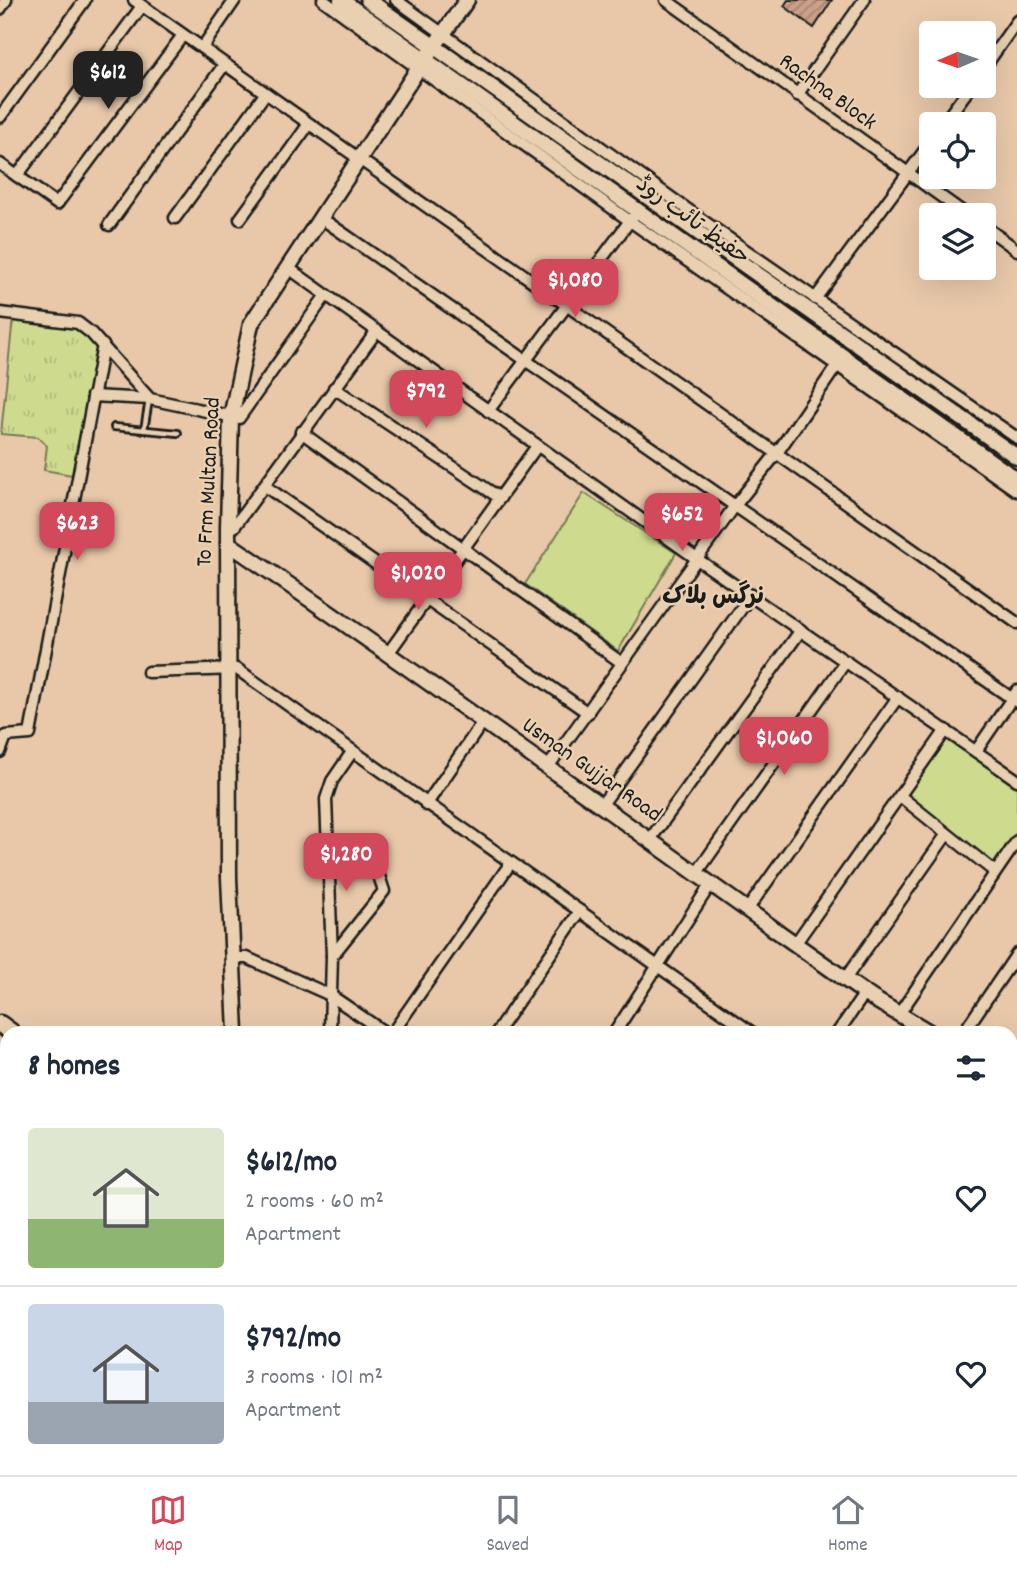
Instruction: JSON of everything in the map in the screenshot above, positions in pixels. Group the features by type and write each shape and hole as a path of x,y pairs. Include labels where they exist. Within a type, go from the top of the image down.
{"street":[{"path":"0,9 6,0"},
{"path":"0,117 85,0"},
{"path":"202,48 235,0"},
{"path":"323,0 421,64"},
{"name":"حفیظ تائب روڈ","path":"341,0 421,64 839,362 1017,480"},
{"name":"حفیظ تائب روڈ","path":"368,0 800,296 1017,457"},
{"path":"396,0 800,296 815,299 1017,438"},
{"name":"To Frm Multan Road","path":"236,1026 229,878 228,527 232,417 251,324 433,46 467,0"},
{"path":"797,95 864,0"},
{"name":"Rachna Block","path":"668,1 950,203"},
{"path":"17,176 138,3 1017,623"},
{"path":"996,51 1017,21"},
{"path":"0,164 57,204 183,35"},
{"path":"109,225 225,65"},
{"path":"175,218 265,94"},
{"path":"240,219 309,124"},
{"path":"815,299 919,159"},
{"path":"488,411 524,359 634,216"},
{"path":"321,218 733,507 1015,697 976,751"},
{"path":"996,235 1017,250"},
{"path":"287,267 697,559 1017,780"},
{"path":"92,396 149,399 239,418 326,295"},
{"path":"0,313 78,323 103,345 149,399"},
{"path":"228,527 234,527 376,332"},
{"path":"0,752 6,736 30,734 103,345"},
{"path":"548,767 733,507 777,453 839,362 1017,491"},
{"path":"334,388 500,498"},
{"path":"301,432 622,663"},
{"path":"389,652 537,446"},
{"path":"265,486 588,713"},
{"name":"Usman Gujjar Road","path":"228,543 389,652 482,723 548,767 710,885 865,993 919,1026"},
{"path":"601,806 751,595"},
{"path":"649,841 801,630"},
{"path":"696,874 846,661"},
{"path":"148,672 237,669 426,805 743,1026"},
{"path":"747,910 898,697"},
{"path":"426,805 482,723"},
{"path":"795,944 946,730"},
{"path":"330,1026 332,956 327,790 352,752"},
{"path":"900,796 995,872"},
{"path":"845,979 947,834"},
{"path":"899,1014 1017,841"},
{"path":"330,844 379,876 384,891 332,956"},
{"path":"397,1026 510,864"},
{"path":"619,1026 710,885"},
{"path":"500,1026 580,911"},
{"path":"968,1026 1017,954"},
{"path":"234,958 247,958 330,995 375,1026"},
{"path":"842,1026 865,993"}],"lane":[{"path":"144,430 149,399"},
{"path":"114,427 178,433"}],"green space":[{"path":"13,318 75,327 97,347 72,475 44,470 47,446 38,437 1,434"},
{"path":"584,493 676,553 618,651 525,584"},
{"path":"948,738 1017,786 1017,832 994,866 907,794"}],"building":[{"path":"788,0 832,0 814,28 784,6"}],"district":[{"name":"نرگس بلاک","path":"713,598"}]}
